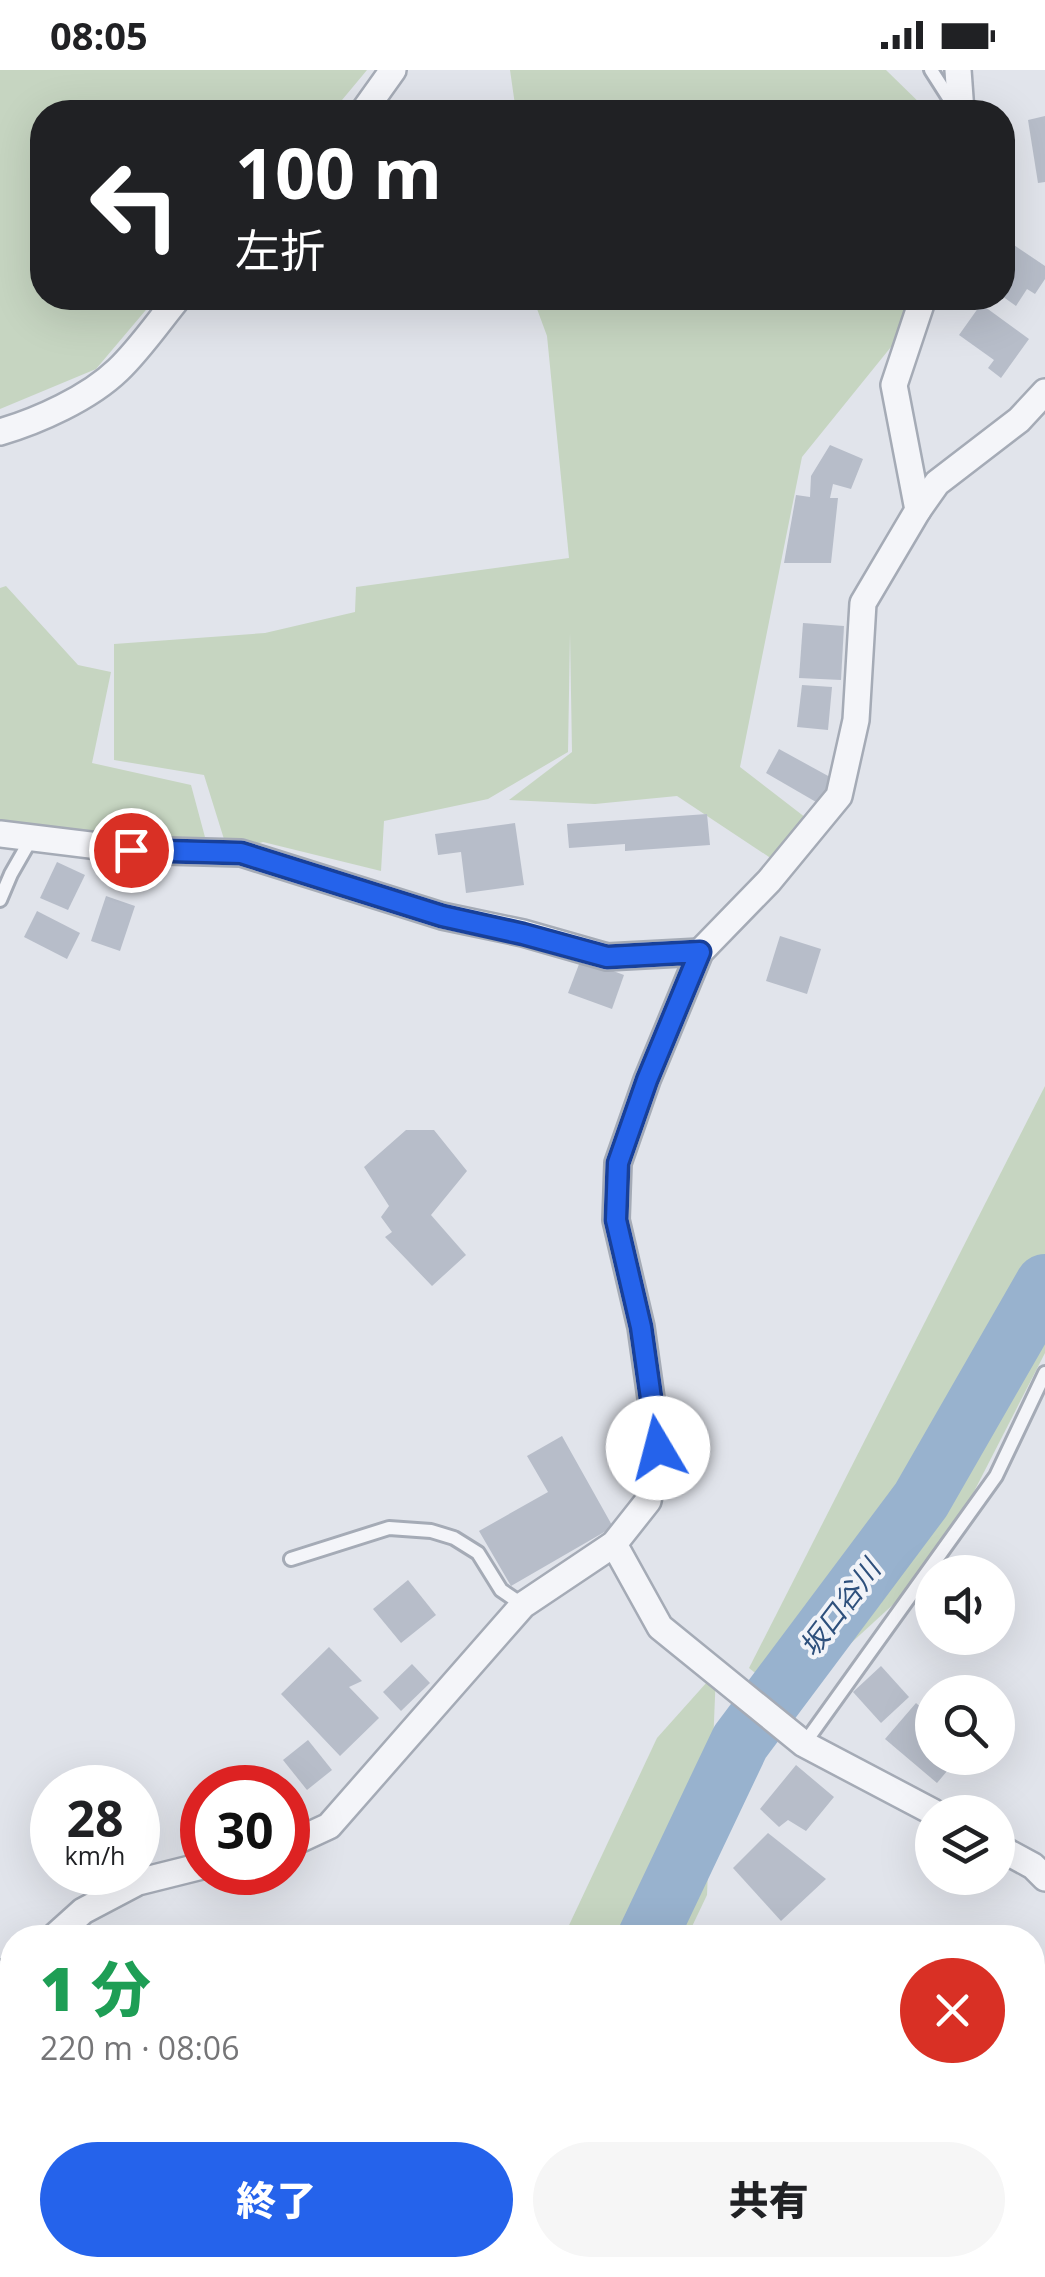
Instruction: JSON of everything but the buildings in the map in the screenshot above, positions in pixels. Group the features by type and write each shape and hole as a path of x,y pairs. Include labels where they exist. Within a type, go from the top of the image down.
{"street":[{"path":"372,100 393,70"},
{"path":"958,70 959,100"},
{"path":"0,432 85,395 118,370 168,310"},
{"path":"918,510 894,385 919,310"},
{"path":"310,1835 329,1826 523,1605 614,1544 648,1501 658,1448 641,1327 616,1220 618,1163 647,1080 700,952 769,881 839,796 856,720 863,603 936,483 1019,420 1045,392"},
{"path":"0,834 131,850 241,853 442,916 607,957 700,952"},
{"path":"614,1544 660,1626 804,1744 915,1803"},
{"path":"1015,1855 1041,1866"},
{"path":"68,1925 83,1912 138,1882 180,1872"}],"lane":[{"path":"931,70 952,100"},
{"path":"0,900 32,838"},
{"path":"804,1744 996,1476 1045,1373"},
{"path":"291,1558 389,1528 431,1531 454,1538 478,1553 501,1590 523,1605"}],"green space":[{"path":"0,70 367,70 342,100 30,100 30,310 146,310 96,369 0,409"},
{"path":"510,70 886,70 917,100 514,100"},
{"path":"537,310 907,310 895,342 802,457 740,767 810,821 772,859 677,796 595,804 509,800 572,752 570,633 568,752 488,799 384,821 381,871 263,842 228,852 204,775 114,760 114,644 265,633 355,612 356,587 569,558 547,336"},
{"path":"6,586 78,665 111,672 92,763 191,785 209,852 0,838 0,588"},
{"path":"1045,1086 1045,1353 962,1515 934,1555 915,1555 915,1582 910,1589 789,1700 749,1668"},
{"path":"716,1672 707,1895 693,1925 569,1925 657,1738"}],"waterway":[{"name":"坂口谷川","path":"653,1925 740,1742 921,1500 1045,1284"}],"route":[{"path":"131,850 241,853 442,916 607,957 700,952 647,1080 618,1163 616,1220 641,1327 658,1448"}]}
